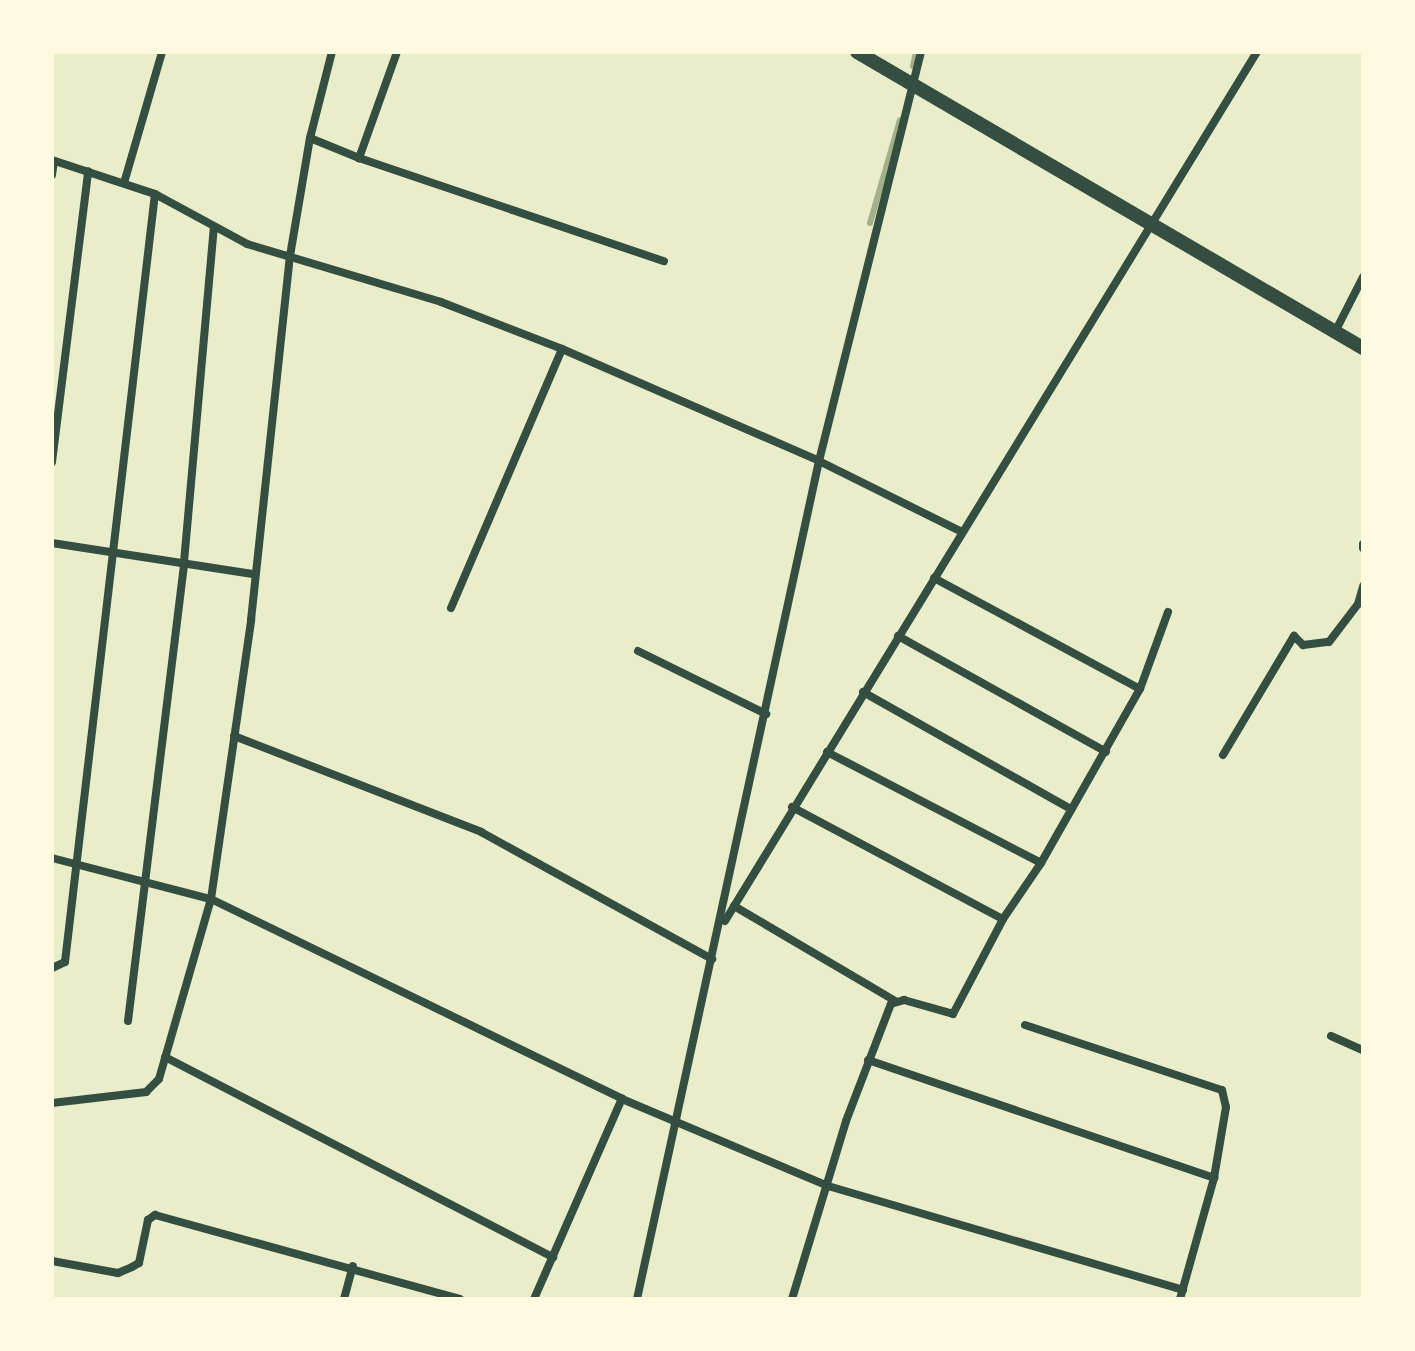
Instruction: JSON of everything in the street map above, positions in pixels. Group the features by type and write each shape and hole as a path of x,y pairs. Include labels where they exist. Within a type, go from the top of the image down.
{"street":[{"path":"124,183 162,52"},
{"path":"52,1103 146,1092 159,1079 211,899 234,736 290,256 310,138 332,52"},
{"path":"359,158 397,52"},
{"path":"857,52 1363,348"},
{"path":"637,1299 721,927 819,461 921,52"},
{"path":"721,927 1257,52"},
{"path":"310,138 359,158 664,261"},
{"path":"52,175 53,161 124,183 155,194 214,229 290,256 441,302 562,349 819,461 962,532"},
{"path":"52,462 88,171"},
{"path":"52,968 65,962 74,864 155,194"},
{"path":"128,1021 184,562 214,229"},
{"path":"1335,332 1363,277"},
{"path":"451,608 562,349"},
{"path":"52,543 253,574"},
{"path":"934,578 1140,689"},
{"path":"1223,755 1294,636 1303,645 1329,642 1358,604 1363,586"},
{"path":"734,906 895,1001 953,1014 1003,919 1041,863 1140,689 1168,612"},
{"path":"898,636 1106,752"},
{"path":"638,651 766,714"},
{"path":"863,692 1071,809"},
{"path":"234,736 481,832 712,959"},
{"path":"827,752 1041,863"},
{"path":"792,807 1003,919"},
{"path":"52,858 211,899 622,1099 828,1186 1182,1295 1214,1178 1226,1107 1222,1090 1025,1025"},
{"path":"792,1299 868,1060 895,1001"},
{"path":"1331,1036 1363,1050"},
{"path":"165,1057 553,1257"},
{"path":"868,1060 1214,1178"},
{"path":"534,1299 622,1099"},
{"path":"52,1261 118,1273 132,1267 139,1263 148,1220 155,1215 353,1266 460,1299"},
{"path":"344,1299 353,1266"}],"waterway":[{"path":"913,66 916,52"},
{"path":"870,223 900,120"}]}
